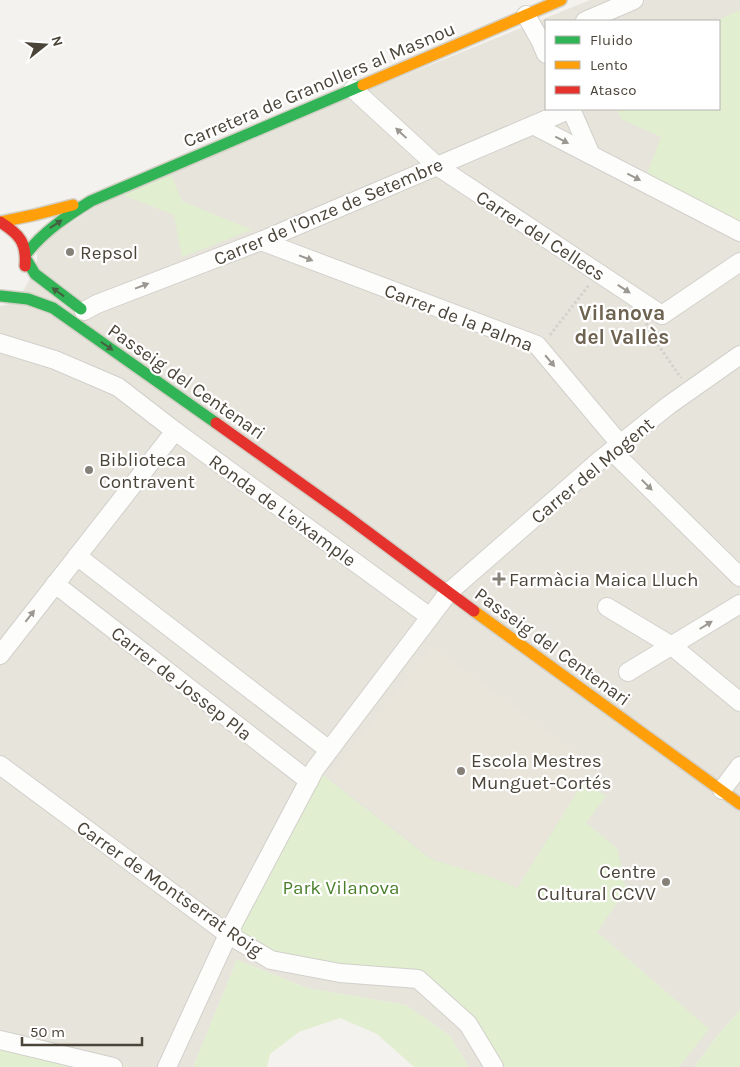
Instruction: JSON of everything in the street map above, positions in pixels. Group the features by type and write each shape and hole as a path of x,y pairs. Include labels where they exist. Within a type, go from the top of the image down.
{"street":[{"name":"Carretera de Granollers al Masnou","path":"26,256 34,242 47,230 91,201 561,0"},
{"path":"587,20 634,0"},
{"path":"526,15 544,44"},
{"name":"Carrer del Cellecs","path":"352,88 437,166 653,309"},
{"name":"Carrer de l'Onze de Setembre","path":"88,314 97,304 260,241 569,110"},
{"path":"571,110 591,155"},
{"path":"533,125 740,232"},
{"name":"Carretera de Granollers al Masnou","path":"0,222 91,201"},
{"path":"0,222 19,235 35,274 88,314"},
{"name":"Carrer de la Palma","path":"260,241 537,345 616,448 740,577"},
{"path":"0,296 18,281 24,268 26,256"},
{"path":"653,309 662,315 740,262"},
{"name":"Passeig del Centenari","path":"0,296 24,298 41,302 53,308 345,515 740,804"},
{"name":"Ronda de L'eixample","path":"0,343 55,360 118,387 175,431 430,617"},
{"name":"Carrer del Mogent","path":"167,1067 229,935 315,769 449,592 616,448 669,405 740,355"},
{"name":"Passeig del Centenari","path":"186,388 280,459 345,515"},
{"path":"0,655 175,431"},
{"name":"Carrer de Jossep Pla","path":"77,556 329,750"},
{"name":"Carrer de Jossep Pla","path":"55,584 309,781"},
{"path":"628,672 740,604"},
{"path":"607,607 672,646 740,702"},
{"name":"Carrer de Montserrat Roig","path":"0,765 229,935 271,960 340,973 418,979 468,1024 494,1067"},
{"path":"722,790 740,766"},
{"path":"0,1040 113,1067"}],"path":[{"path":"540,348 599,273"},
{"path":"653,309 646,327 689,391"}],"shaded area":[{"path":"590,0 740,0 740,1010 694,1067 469,1067 450,1036 406,1005 307,988 237,960 193,1067 129,1067 0,1038 0,306 17,302 37,266 37,246 117,192"},
{"name":"Escola Mestres Munguet-Cortés","path":"433,647 593,766 517,886 432,857 329,776"}],"green space":[{"path":"740,10 740,221 647,174 661,137 621,119 617,110 720,110 720,20 717,20"},
{"path":"171,175 182,201 252,230 182,257 174,215 123,195"},
{"name":"Park Vilanova","path":"315,769 431,859 494,878 517,888 584,781 606,796 586,823 617,848 626,890 597,932 709,1029 679,1067 504,1067 475,1019 426,977 357,966 278,957 241,936 239,914"},
{"path":"237,960 307,988 406,1005 450,1036 469,1067 414,1067 377,1034 340,1018 299,1032 270,1054 267,1067 193,1067"},
{"path":"740,1010 740,1067 694,1067 714,1040"},
{"path":"0,1038 129,1067 0,1067"}],"traffic: fast":[{"path":"26,254 48,231 91,201 363,85"},
{"path":"26,259 35,274 81,309"},
{"path":"1,296 28,299 53,308 216,423"}],"traffic: slow":[{"path":"363,85 561,0"},
{"path":"0,222 73,205"},
{"path":"474,611 740,804"}],"traffic: jam":[{"path":"0,222 17,235 23,245 25,266"},
{"path":"216,423 345,515 474,611"}],"place":[{"name":"Repsol","path":"70,252"},
{"name":"Biblioteca Contravent","path":"89,470"},
{"name":"Farmàcia Maica Lluch","path":"499,579"},
{"name":"Escola Mestres Munguet-Cortés","path":"461,771"},
{"name":"Centre Cultural CCVV","path":"666,882"}],"district":[{"name":"Vilanova del Vallès","path":"622,325"}]}
